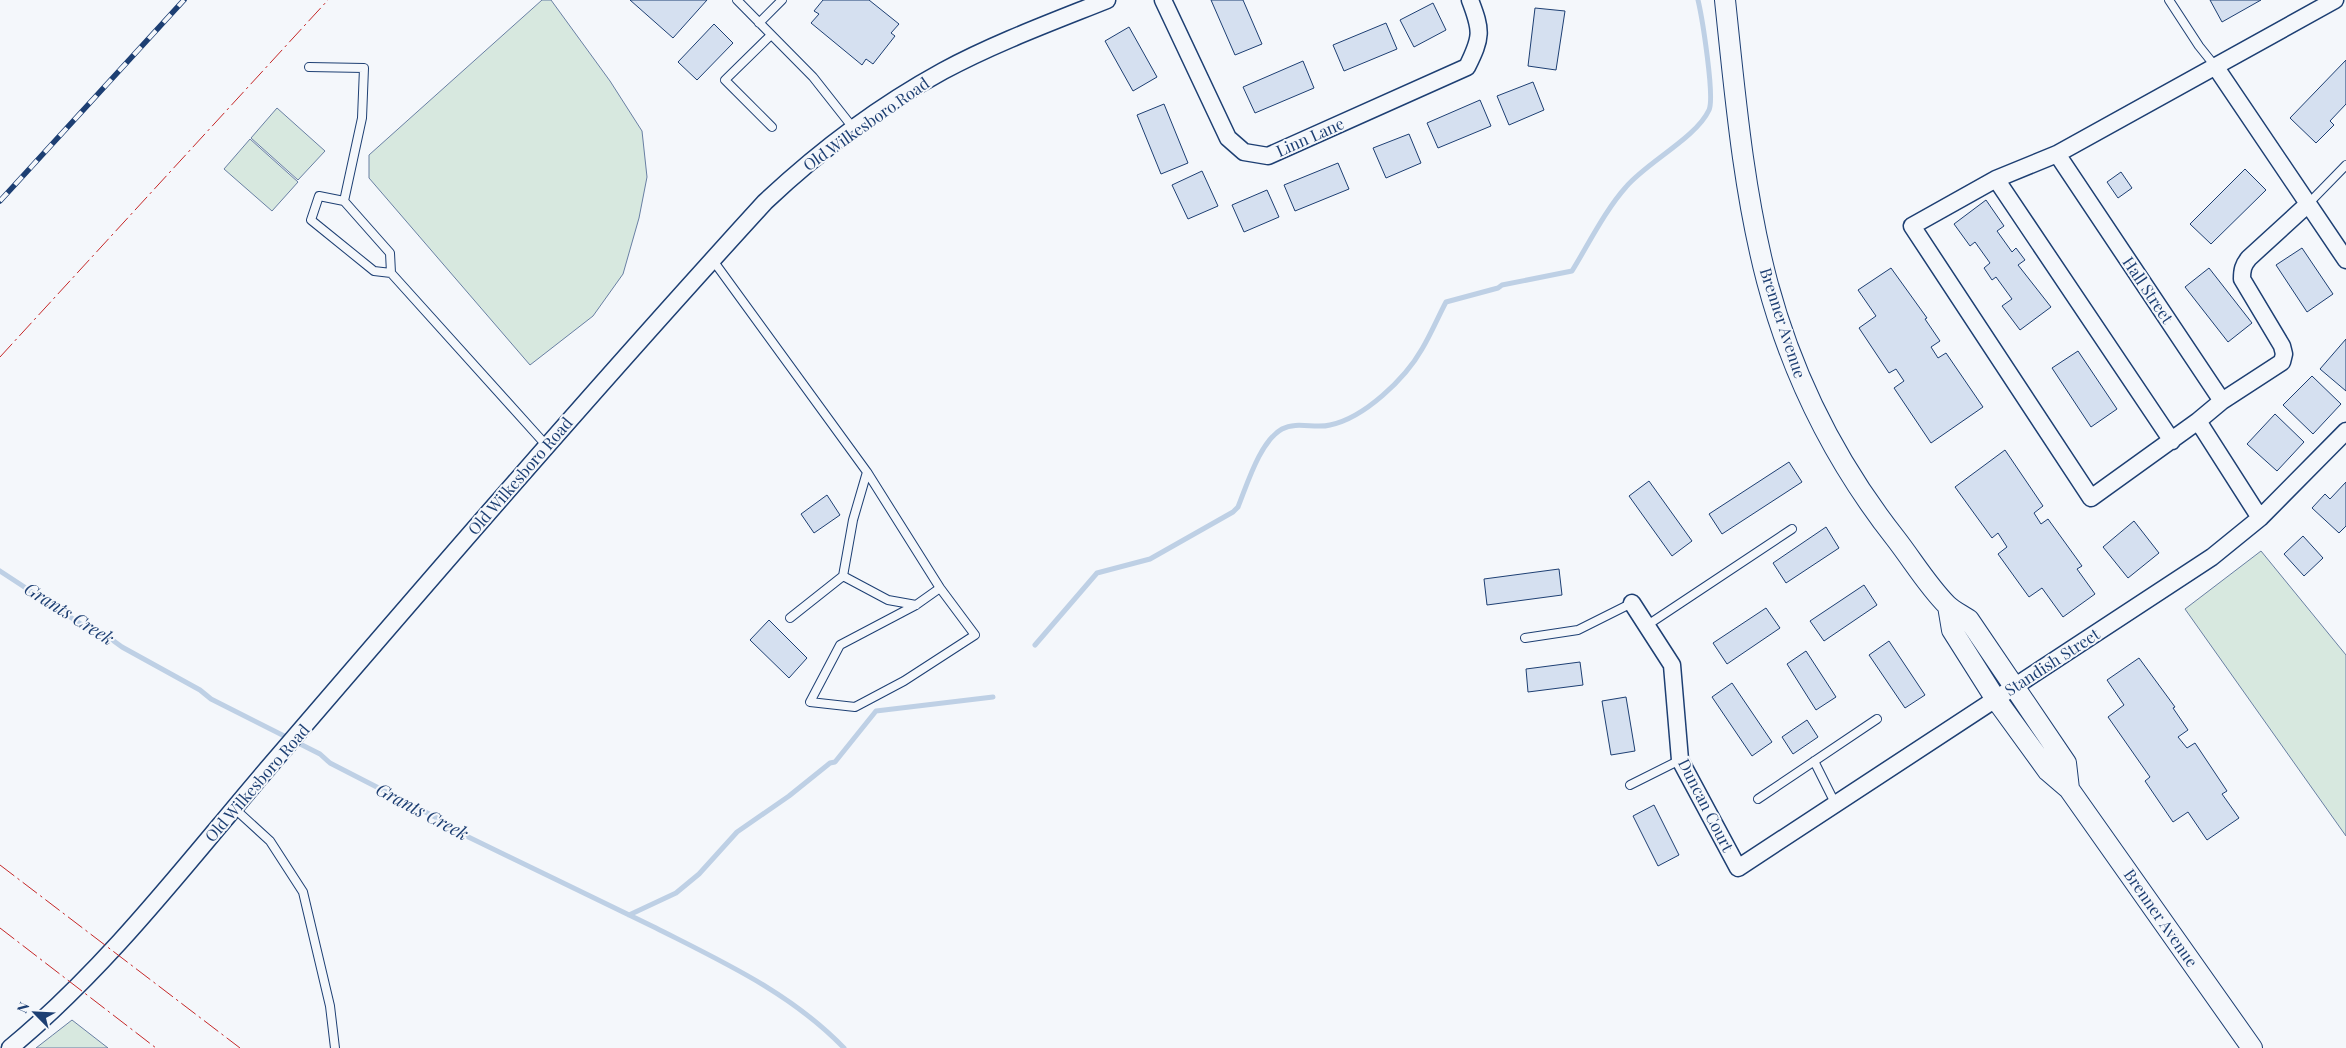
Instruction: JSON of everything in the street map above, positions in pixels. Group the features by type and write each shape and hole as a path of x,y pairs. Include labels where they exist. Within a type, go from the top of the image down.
{"street":[{"name":"Old Wilkesboro Road","path":"10,1048 40,1023 135,924 546,445 712,259 795,174 854,129 943,71 1004,42 1107,0"},
{"name":"Linn Lane","path":"1163,0 1228,138 1244,152 1268,156 1467,67 1478,45 1479,38 1479,24 1470,0"},
{"name":"Brenner Avenue","path":"1725,0 1739,130 1766,279 1786,342 1802,382 1839,457 1885,525 1948,606 1969,620 2066,763 2069,789"},
{"path":"2308,204 2249,258 2242,272 2242,279 2282,346 2284,354 2282,362 2222,401 2198,422 2091,498 1912,226 1996,179 2056,154 2335,0"},
{"path":"2216,66 2346,260"},
{"name":"Hall Street","path":"2056,154 2222,401"},
{"path":"1996,179 2172,441"},
{"path":"2198,422 2260,518"},
{"name":"Standish Street","path":"1738,868 2212,557 2260,518 2346,431"},
{"name":"Duncan Court","path":"1632,604 1672,665 1680,760 1738,868"},
{"name":"Brenner Avenue","path":"1948,606 1952,630 1996,698 2048,771 2069,789 2252,1048"}],"lane":[{"path":"736,0 813,77 854,129"},
{"path":"759,23 782,0"},
{"path":"2169,0 2199,46 2216,66"},
{"path":"771,35 725,80 772,127"},
{"path":"309,67 364,68 362,118 344,200"},
{"path":"2308,204 2346,166"},
{"path":"391,273 374,271 311,220 319,196 344,200 390,253 391,273 546,445"},
{"path":"712,259 867,472 940,588 975,635 904,680 855,707 810,702 840,645 916,605 940,588"},
{"path":"790,618 843,576 853,520 867,472"},
{"path":"1646,626 1792,529"},
{"path":"843,576 888,600 916,605"},
{"path":"1525,638 1578,630 1632,604"},
{"path":"1758,799 1877,719"},
{"path":"1630,785 1680,760"},
{"path":"1814,761 1836,805"},
{"path":"235,809 270,841 303,892 330,1006 335,1048"}],"shaded area":[{"path":"542,0 551,0 610,81 642,131 647,177 639,218 623,274 593,316 530,365 369,178 369,155"},
{"path":"277,108 325,151 298,180 251,138"},
{"path":"250,139 298,182 272,211 224,169"},
{"path":"2261,551 2346,655 2346,836 2185,609"},
{"path":"72,1020 108,1048 36,1048"}],"building":[{"path":"630,0 707,0 673,38"},
{"path":"823,0 869,0 899,24 891,33 895,36 873,64 866,59 862,65 811,23 819,14 814,11"},
{"path":"1211,0 1243,0 1262,44 1235,55"},
{"path":"2210,0 2261,0 2222,22"},
{"path":"1433,3 1446,30 1414,47 1400,20"},
{"path":"1535,8 1565,11 1556,70 1528,66"},
{"path":"1386,23 1397,49 1344,71 1333,45"},
{"path":"714,24 733,43 697,80 678,62"},
{"path":"1129,27 1157,77 1133,91 1105,41"},
{"path":"2346,60 2346,104 2330,121 2334,125 2316,143 2290,118"},
{"path":"1303,61 1314,88 1255,113 1243,87"},
{"path":"1533,82 1544,110 1509,125 1497,96"},
{"path":"1480,100 1491,126 1438,148 1427,123"},
{"path":"1164,104 1188,163 1161,174 1137,115"},
{"path":"1409,134 1421,163 1386,178 1373,148"},
{"path":"1338,163 1349,189 1295,211 1284,185"},
{"path":"2245,169 2266,190 2211,244 2190,224"},
{"path":"1202,171 1218,206 1188,219 1172,185"},
{"path":"2121,172 2132,188 2118,198 2107,182"},
{"path":"1267,190 1279,217 1244,232 1232,205"},
{"path":"1986,200 2004,226 1997,231 2012,252 2016,248 2025,260 2018,265 2051,307 2020,330 2002,306 2012,299 1996,277 1992,280 1984,268 1990,263 1975,242 1970,246 1954,224"},
{"path":"2302,248 2333,294 2307,312 2276,265"},
{"path":"1891,268 1927,318 1925,319 1940,341 1931,347 1938,358 1946,353 1983,407 1931,443 1894,388 1904,381 1896,369 1889,373 1859,328 1876,316 1858,290"},
{"path":"2209,268 2252,323 2228,342 2185,287"},
{"path":"2346,339 2346,391 2320,369"},
{"path":"2078,351 2117,409 2091,427 2052,368"},
{"path":"2312,376 2341,404 2313,434 2283,405"},
{"path":"2275,414 2304,442 2277,471 2247,444"},
{"path":"2005,450 2043,506 2034,513 2041,524 2048,519 2082,566 2077,569 2095,594 2063,617 2042,588 2029,597 1998,554 2007,547 1998,533 1992,538 1955,487"},
{"path":"1789,462 1802,482 1722,534 1709,514"},
{"path":"1649,481 1692,541 1672,556 1629,496"},
{"path":"2346,482 2346,526 2339,533 2312,508 2325,494 2330,499"},
{"path":"827,495 840,515 814,533 801,514"},
{"path":"2134,521 2159,553 2128,578 2103,547"},
{"path":"1826,527 1839,548 1786,583 1773,563"},
{"path":"2303,536 2323,558 2304,576 2284,554"},
{"path":"1559,569 1562,595 1487,605 1484,579"},
{"path":"1864,585 1877,605 1824,641 1810,621"},
{"path":"1766,608 1780,628 1727,664 1713,643"},
{"path":"769,620 807,658 789,678 750,640"},
{"path":"1889,641 1925,695 1905,708 1869,655"},
{"path":"1806,651 1836,697 1816,710 1787,664"},
{"path":"2139,658 2175,707 2173,708 2188,730 2178,737 2187,748 2195,743 2227,791 2222,794 2239,818 2207,840 2188,812 2173,822 2145,781 2150,777 2108,717 2124,705 2107,680"},
{"path":"1580,662 1583,685 1528,692 1526,669"},
{"path":"1732,683 1772,742 1752,756 1712,697"},
{"path":"1626,697 1635,751 1611,755 1602,701"},
{"path":"1807,720 1818,737 1793,754 1782,737"},
{"path":"1654,805 1679,855 1658,866 1633,816"}],"waterway":[{"path":"1035,645 1097,573 1150,559 1233,512 1238,507 1261,453 1267,443 1282,429 1294,426 1324,426 1343,421 1370,406 1382,396 1415,361 1446,302 1498,288 1502,285 1572,271 1604,216 1626,187 1646,168 1694,130 1709,110 1709,74 1698,0"},
{"name":"Grants Creek","path":"0,571 87,628 111,639 200,690 211,699 320,754 330,763 439,819 454,830 731,966 802,1011 844,1048"},
{"path":"629,915 676,893 699,874 737,832 789,796 830,763 835,762 876,711 993,697"}],"railway":[{"path":"0,201 184,0"}],"power":[{"path":"0,357 328,0"},
{"path":"0,865 240,1048"},
{"path":"0,928 156,1048"}]}
